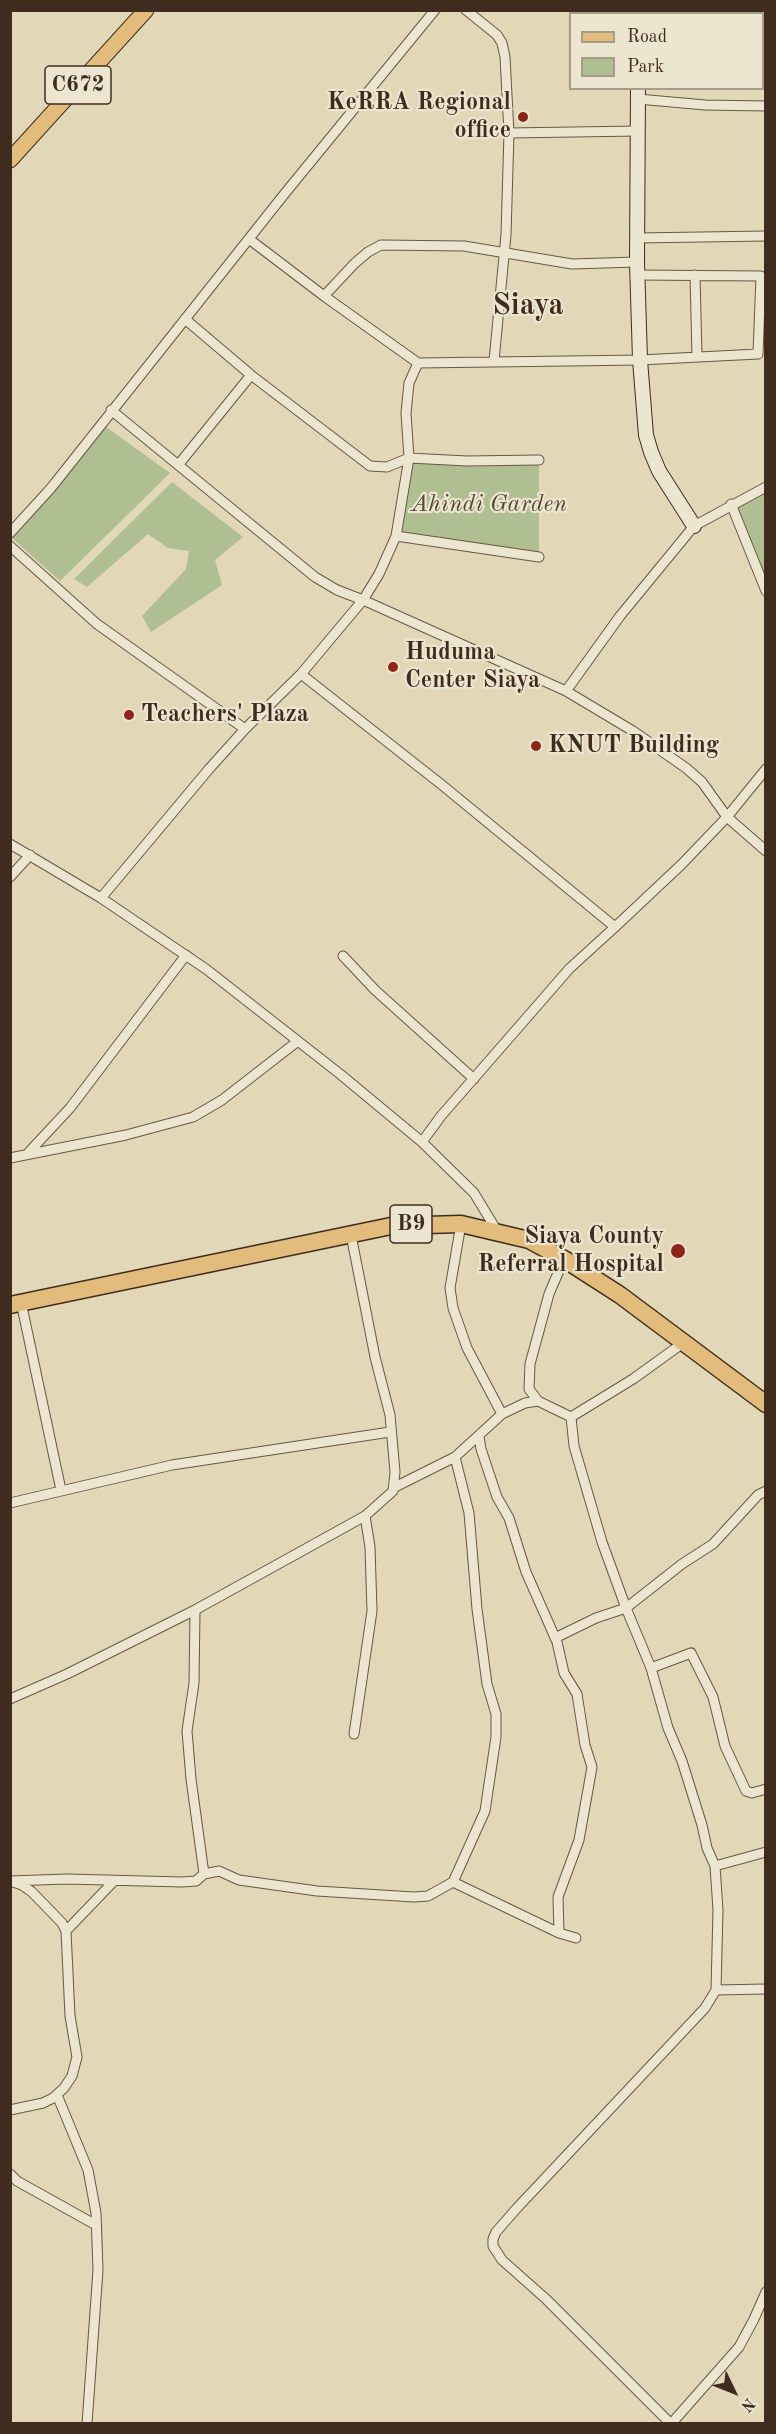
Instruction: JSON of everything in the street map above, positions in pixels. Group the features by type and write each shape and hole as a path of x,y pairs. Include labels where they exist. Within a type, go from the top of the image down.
{"highway":[{"name":"B9","path":"16,1304 351,1234 410,1224 461,1224 529,1240 564,1259 620,1295 765,1404"}],"main road":[{"name":"C672","path":"10,160 146,10"},
{"path":"638,94 637,269 640,360 646,435 651,452 673,495 694,526"}],"street":[{"path":"10,533 51,488 111,410 435,10"},
{"path":"466,10 497,35 502,43 507,74 509,133 505,252 494,361"},
{"path":"638,94 765,106"},
{"path":"509,133 638,130"},
{"path":"637,237 765,236"},
{"path":"249,239 324,296 417,363 640,360 758,354 761,276 695,275 572,264 464,246 381,245 355,263 324,296"},
{"path":"695,275 697,357"},
{"path":"185,319 251,375 370,466 387,467 409,458 467,461 538,460"},
{"path":"101,898 244,729 301,674 363,600 379,574 396,536 409,458 406,413 409,383 417,363"},
{"path":"179,464 251,375"},
{"path":"111,410 315,577 337,590 566,691 679,762 702,782 727,817 765,851"},
{"path":"566,691 620,616 694,526 765,487"},
{"path":"731,504 765,591"},
{"path":"396,536 539,557"},
{"path":"10,546 97,624 244,729"},
{"path":"301,674 442,785 615,927"},
{"path":"422,1142 569,969 681,865 727,817 765,769"},
{"path":"10,844 101,898 186,955 297,1041 422,1142 467,1185 497,1231"},
{"path":"10,877 30,855"},
{"path":"29,1152 64,1116 186,955"},
{"path":"343,956 375,990 474,1079"},
{"path":"10,1158 29,1152 126,1135 193,1117 222,1100 297,1041"},
{"path":"461,1224 450,1288 453,1308 467,1348 502,1414"},
{"path":"351,1234 375,1357 390,1415 396,1472 394,1487"},
{"path":"564,1259 549,1293 530,1364 529,1389 538,1401 571,1418"},
{"path":"16,1304 62,1491"},
{"path":"571,1418 683,1343"},
{"path":"10,1699 68,1674 195,1610 365,1516 382,1502 394,1487 455,1456 479,1437 502,1414 525,1403 538,1401"},
{"path":"571,1418 571,1432 602,1542 651,1668 668,1728 715,1866 718,1918 716,1990 705,2008 496,2232 493,2246 502,2260 554,2307 671,2424 739,2346 754,2319 765,2292"},
{"path":"10,1503 172,1465 390,1432"},
{"path":"479,1437 497,1497 509,1518 526,1572 555,1638 560,1661 576,1694 585,1745 592,1767 579,1840 558,1897 559,1933"},
{"path":"12,1878 182,1882 196,1881 204,1874 219,1871 239,1880 306,1890 414,1897 428,1896 453,1882 485,1811 496,1737 496,1714 487,1684 477,1609 469,1513 455,1456"},
{"path":"555,1638 596,1618 626,1608 713,1544 758,1495 765,1491"},
{"path":"354,1734 372,1611 370,1547 365,1516"},
{"path":"195,1610 194,1683 187,1731 204,1874"},
{"path":"651,1668 691,1653 713,1698 725,1746 743,1787 752,1793 765,1789"},
{"path":"715,1866 765,1852"},
{"path":"10,2110 43,2103 57,2095 72,2076 77,2057 70,2016 66,1931 62,1923 32,1892 12,1878"},
{"path":"66,1931 114,1881"},
{"path":"453,1882 559,1933 576,1938"},
{"path":"716,1990 765,1989"},
{"path":"57,2095 88,2170 96,2225 98,2270 87,2424"},
{"path":"10,2174 17,2181 96,2225"}],"green space":[{"path":"102,424 170,473 60,581 12,538"},
{"name":"Ahindi Garden","path":"409,458 539,460 539,557 401,537"},
{"path":"172,482 243,537 215,560 222,585 151,632 142,616 186,569 189,551 168,548 148,534 87,587 74,579"},
{"path":"765,493 765,585 733,509"}],"place":[{"name":"KeRRA Regional office","path":"523,117"},
{"name":"Huduma Center Siaya","path":"393,667"},
{"name":"Teachers' Plaza","path":"129,715"},
{"name":"KNUT Building","path":"536,746"},
{"name":"Siaya County Referral Hospital","path":"678,1251"}],"district":[{"name":"Siaya","path":"528,306"}]}
